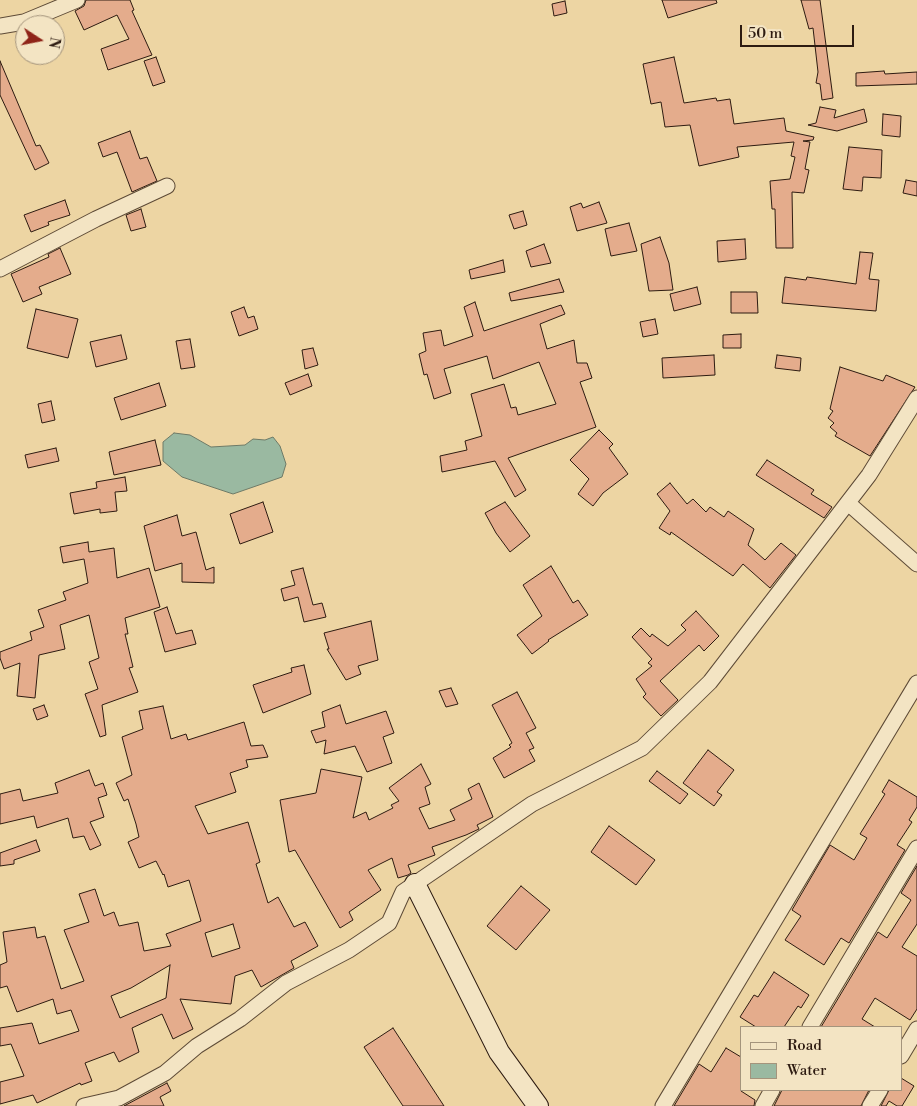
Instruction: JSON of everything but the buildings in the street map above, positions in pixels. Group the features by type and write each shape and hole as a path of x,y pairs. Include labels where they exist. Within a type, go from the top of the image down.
{"street":[{"path":"0,26 24,22 77,0"},
{"path":"0,269 96,219 166,186"},
{"path":"84,1106 119,1098 165,1073 197,1046 240,1019 286,983 349,950 389,923 403,892 532,804 642,748 710,682 870,476 917,398"},
{"path":"848,503 917,564"},
{"path":"663,1106 917,683"},
{"path":"811,1026 917,848"},
{"path":"415,884 499,1052 538,1106"},
{"path":"902,1054 917,1029"},
{"path":"763,1106 771,1091"},
{"path":"870,1106 879,1091"}],"water":[{"path":"174,433 190,435 211,447 245,445 253,439 265,440 273,437 280,446 286,464 282,477 233,494 182,477 163,461 163,442"}]}
